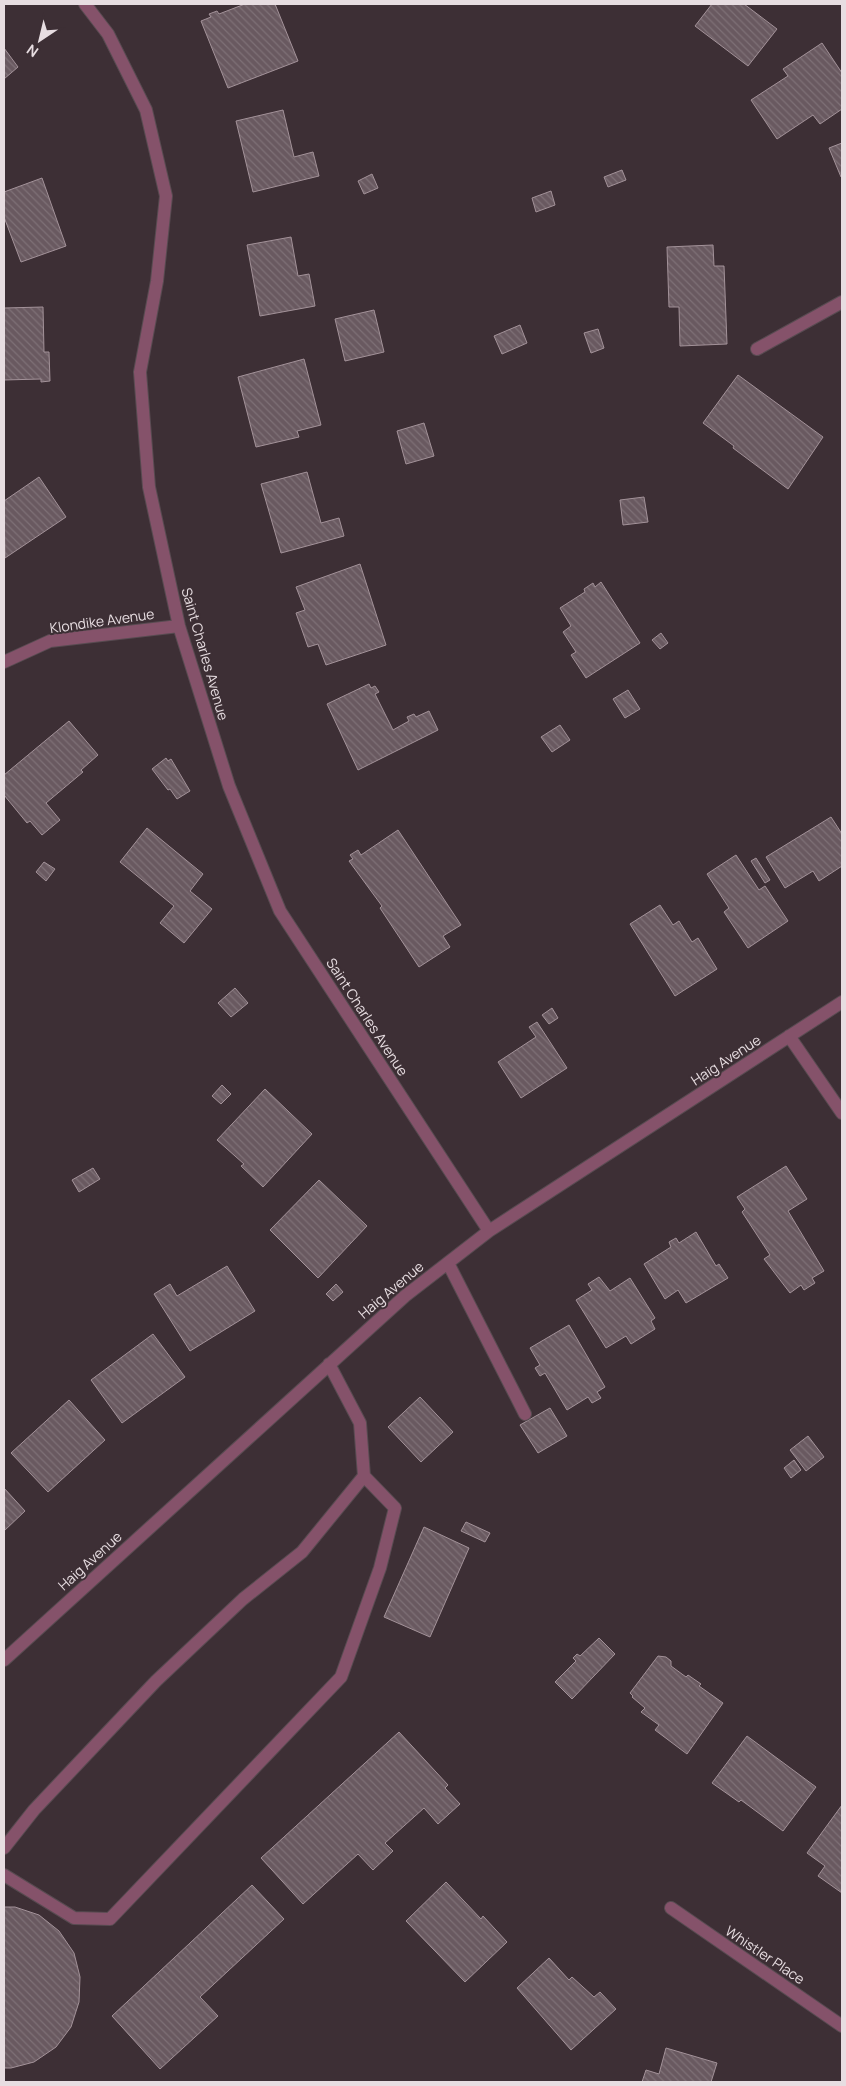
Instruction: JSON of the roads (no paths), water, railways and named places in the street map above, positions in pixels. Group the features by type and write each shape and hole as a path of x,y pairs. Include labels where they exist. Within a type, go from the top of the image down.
{"street":[{"name":"Saint Charles Avenue","path":"85,4 108,34 146,110 166,196 157,281 140,372 149,487 179,626 229,786 280,911 489,1231"},
{"path":"757,349 842,302"},
{"name":"Klondike Avenue","path":"4,662 50,641 179,626"},
{"name":"Haig Avenue","path":"4,1660 404,1296 489,1231 842,1002"},
{"path":"789,1036 842,1113"},
{"path":"448,1262 525,1414"},
{"path":"4,1875 74,1918 110,1920 341,1677 380,1568 395,1508 364,1476 360,1423 329,1364"},
{"path":"4,1848 34,1810 156,1681 243,1599 302,1552 364,1476"},
{"name":"Whistler Place","path":"671,1908 842,2026"}]}
